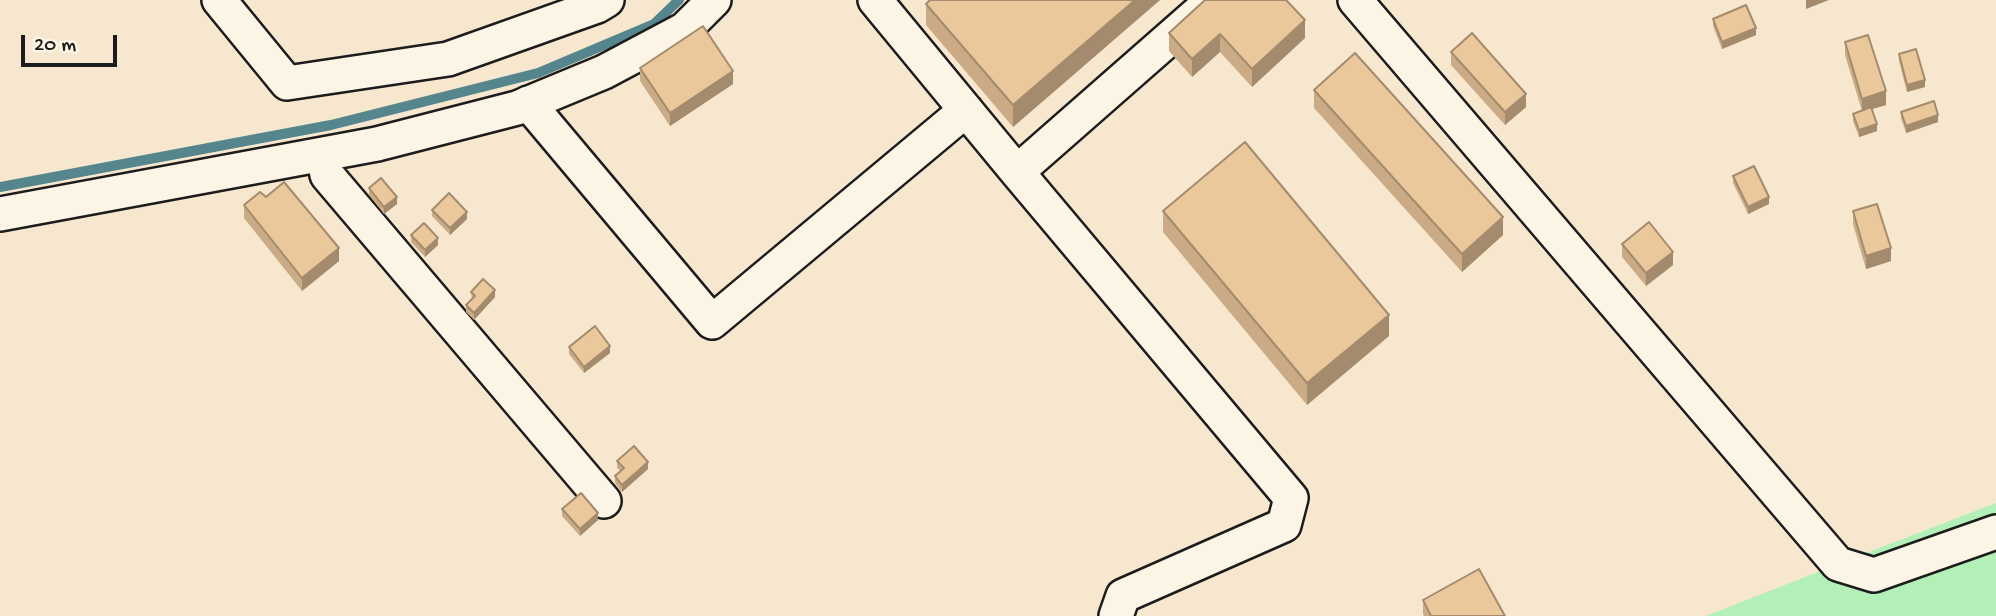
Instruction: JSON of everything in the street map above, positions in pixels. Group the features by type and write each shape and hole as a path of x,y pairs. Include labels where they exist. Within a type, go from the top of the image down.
{"street":[{"path":"219,0 287,83 448,59 597,6 607,0"},
{"path":"0,214 377,144 517,108 604,72 685,29 714,0"},
{"path":"875,0 1291,498 1284,525 1123,596 1116,616"},
{"path":"1017,172 1213,0"},
{"path":"1355,0 1838,564 1874,575 1996,532"},
{"path":"528,103 712,322 966,110"},
{"path":"323,154 327,175 604,501"}],"green space":[{"path":"1996,503 1996,616 1706,616 1838,564"}],"building":[{"path":"930,0 1135,0 1013,105 926,4"},
{"path":"1205,0 1286,0 1305,20 1252,69 1220,34 1192,59 1169,33"},
{"path":"1746,5 1756,28 1722,42 1713,19"},
{"path":"703,26 733,71 670,113 640,68"},
{"path":"1472,33 1526,94 1505,112 1451,52"},
{"path":"1868,35 1886,91 1862,99 1845,42"},
{"path":"1916,49 1925,80 1907,85 1899,54"},
{"path":"1355,53 1503,217 1462,254 1314,90"},
{"path":"1934,101 1938,115 1906,126 1901,112"},
{"path":"1871,107 1877,124 1859,130 1853,114"},
{"path":"1245,142 1389,315 1307,383 1163,211"},
{"path":"1754,166 1769,197 1748,207 1733,176"},
{"path":"381,178 397,197 384,207 369,188"},
{"path":"284,182 339,248 302,278 244,205 260,192 266,197"},
{"path":"449,193 467,212 450,228 432,210"},
{"path":"1877,204 1891,248 1866,256 1853,211"},
{"path":"1649,222 1673,252 1646,273 1622,244"},
{"path":"424,223 438,238 425,250 411,235"},
{"path":"483,279 495,290 474,313 466,305 475,296 471,292"},
{"path":"595,326 610,346 584,367 569,347"},
{"path":"634,446 648,462 622,485 615,476 624,468 617,461"},
{"path":"581,493 598,513 580,529 562,509"},
{"path":"1479,569 1505,616 1431,616 1423,600"}],"waterway":[{"path":"0,187 331,125 538,73 654,24 679,0"}]}
